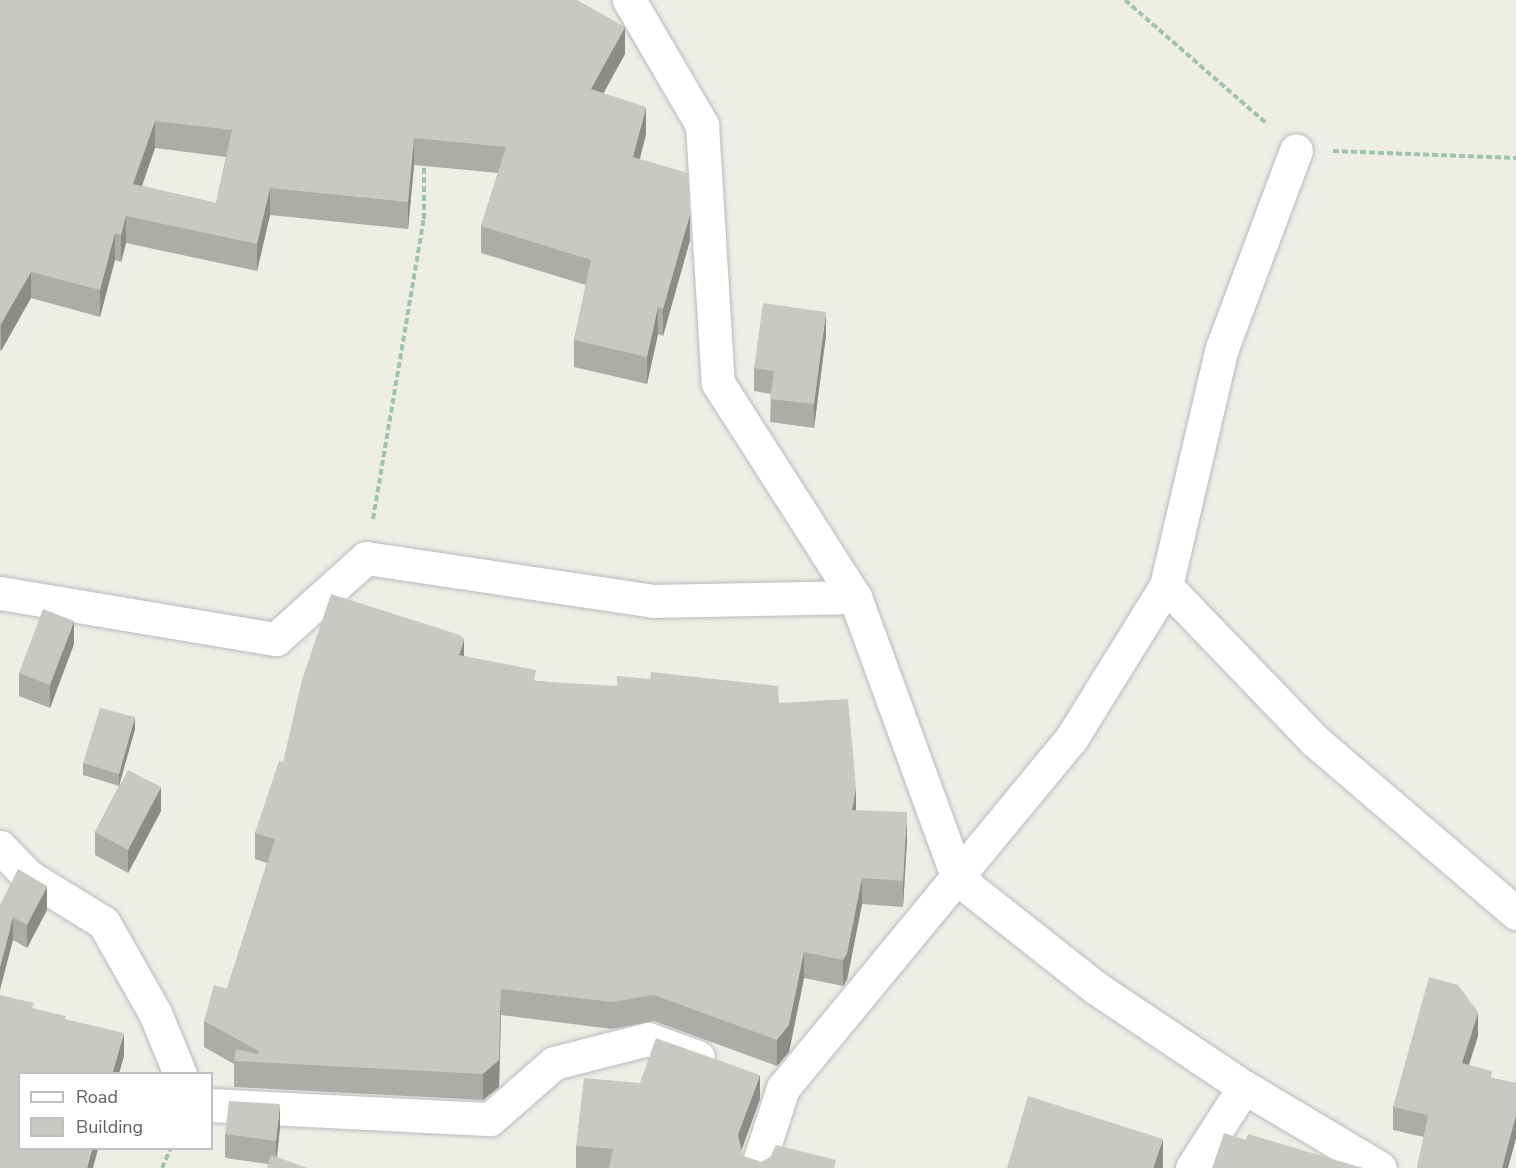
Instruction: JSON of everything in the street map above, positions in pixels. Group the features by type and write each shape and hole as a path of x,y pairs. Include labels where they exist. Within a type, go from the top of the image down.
{"street":[{"path":"629,0 702,125 718,383 855,597 958,879 1096,988 1244,1087 1380,1168"},
{"path":"757,1168 783,1088 958,879 1071,739 1166,586 1222,348 1296,150"},
{"path":"0,593 276,639 366,558 654,601 855,597"},
{"path":"1166,586 1314,740 1516,913"},
{"path":"0,847 28,876 104,923 155,1013 179,1072"},
{"path":"213,1105 490,1119 554,1063 648,1039 783,1088"},
{"path":"1192,1168 1244,1087"}],"path":[{"path":"366,558 424,219 424,151"},
{"path":"162,1168 171,1150"}],"building":[{"path":"0,0 577,0 625,27 591,89 646,107 633,157 688,173 690,214 663,309 658,307 647,357 574,340 591,260 481,226 506,147 414,138 408,202 270,188 257,244 126,216 121,235 115,233 100,290 31,272 0,323","holes":["155,121 232,130 216,203 133,184"]},
{"path":"763,303 826,312 814,404 770,399 774,371 754,368"},
{"path":"331,594 460,635 464,639 459,655 536,670 534,681 617,686 617,676 650,679 651,672 778,686 779,703 848,699 856,787 852,810 907,812 903,881 862,878 847,954 843,960 804,952 789,1025 777,1040 654,995 612,1002 501,989 499,1060 483,1074 234,1061 236,1049 257,1054 259,1051 204,1021 214,985 227,989 275,839 255,833 279,761 283,762 302,680"},
{"path":"43,609 74,621 50,685 19,673"},
{"path":"100,708 135,717 119,774 83,763"},
{"path":"128,770 161,787 128,850 95,832"},
{"path":"18,869 47,886 27,925 13,917 0,967 0,905"},
{"path":"1429,977 1458,985 1478,1012 1462,1063 1492,1071 1491,1078 1516,1083 1516,1115 1502,1168 1417,1168 1428,1115 1393,1107"},
{"path":"0,995 34,1003 32,1008 66,1016 65,1019 124,1033 113,1072 18,1072 18,1150 92,1150 87,1168 0,1168"},
{"path":"656,1038 760,1075 738,1135 743,1156 761,1162 770,1157 776,1145 836,1160 834,1168 609,1168 613,1149 576,1146 584,1078 640,1083"},
{"path":"1028,1096 1163,1139 1153,1168 1007,1168"},
{"path":"229,1101 280,1104 276,1141 225,1134"},
{"path":"1224,1133 1246,1140 1248,1134 1363,1168 1212,1168"},
{"path":"271,1155 308,1168 267,1168"}]}
